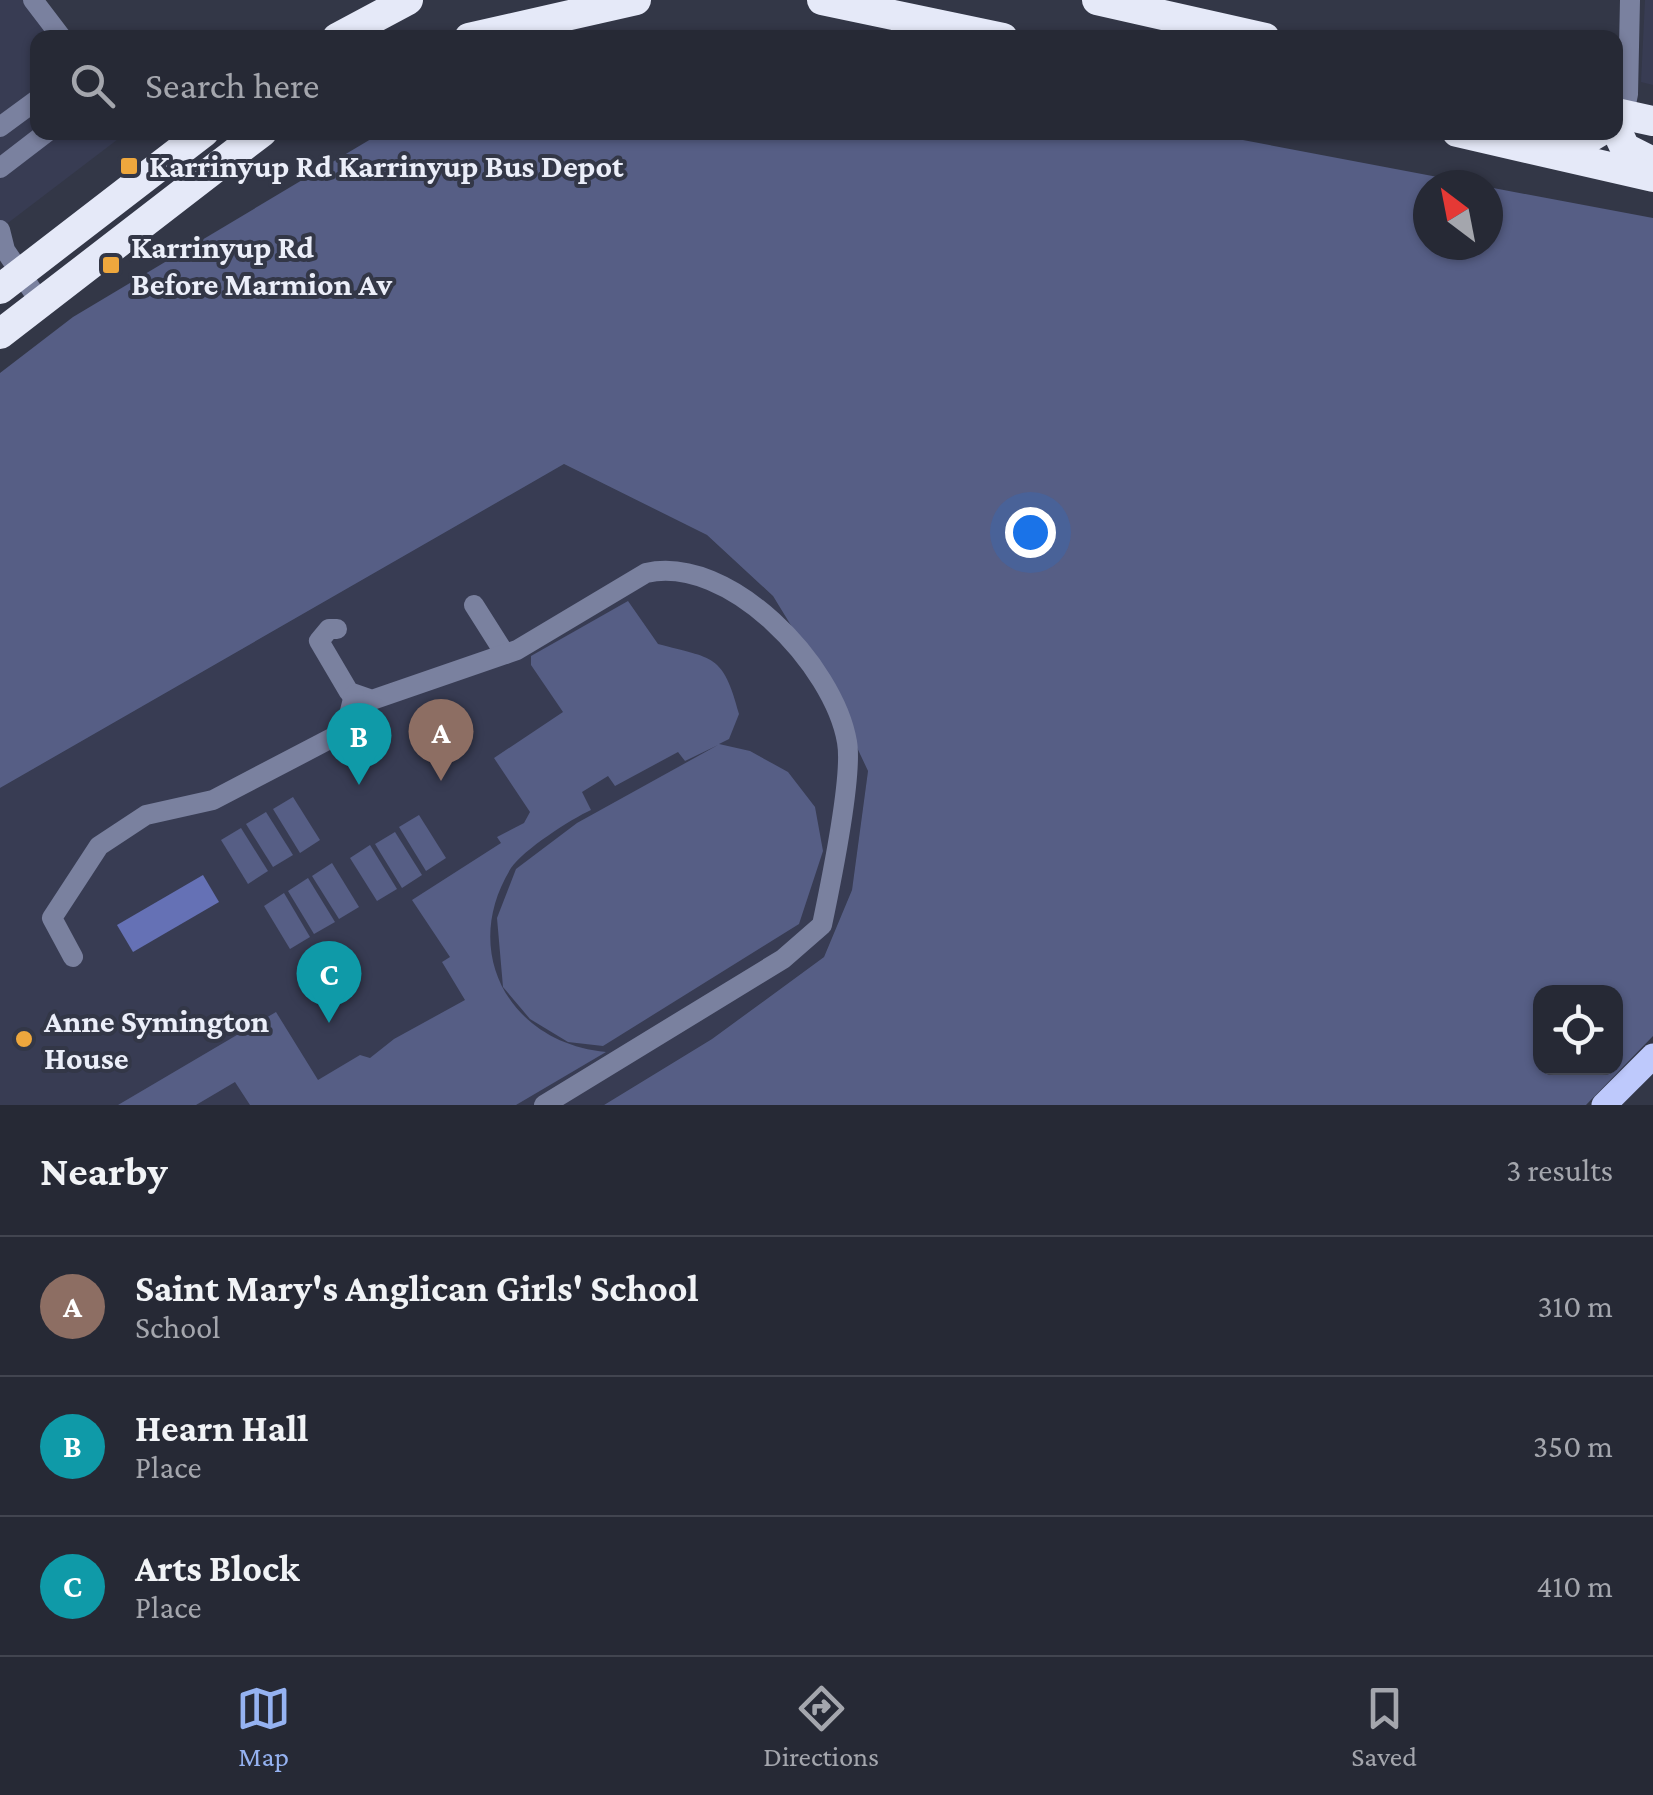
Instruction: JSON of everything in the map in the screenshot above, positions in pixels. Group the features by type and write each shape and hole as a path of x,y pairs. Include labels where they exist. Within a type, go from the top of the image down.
{"highway":[{"path":"352,30 408,0"},
{"path":"497,30 624,0"},
{"path":"822,0 965,30"},
{"path":"1096,0 1131,4 1233,30"},
{"path":"1623,115 1653,121"},
{"path":"5,258 191,140"},
{"path":"0,334 252,140"},
{"path":"1492,140 1653,177"},
{"path":"1621,140 1625,148 1653,162"}],"main road":[{"path":"1604,1105 1653,1056"},
{"path":"1623,1105 1653,1074"}],"street":[{"path":"32,0 56,30"},
{"path":"514,25 546,0"},
{"path":"1623,44 1630,0"},
{"path":"1623,107 1632,52 1627,35"},
{"path":"0,126 30,105"},
{"path":"0,168 37,140"},
{"path":"5,258 40,302"},
{"path":"337,629 328,629 320,641 354,695 372,700 505,654 646,573 666,569 690,572 776,623 825,688 848,745 822,925 783,959 544,1105"},
{"path":"474,605 505,654"},
{"path":"73,957 52,918 99,846 146,815 213,800 323,745 345,731 354,695"}],"shaded area":[{"path":"0,0 40,0 64,30 30,30 30,140 117,140 0,229"},
{"path":"1645,0 1653,0 1653,85 1641,82"},
{"path":"369,140 1243,140 1413,172 1413,260 1503,260 1503,190 1653,218 1653,1036 1623,1067 1623,985 1533,985 1533,1075 1615,1075 1586,1105 604,1105 712,1039 824,957 852,890 868,771 828,686 773,596 707,535 564,464 0,788 0,373 73,317"},
{"path":"564,464 707,535 773,596 828,686 868,771 852,890 824,957 712,1039 604,1105 0,1105 0,788"},
{"path":"628,601 658,644 704,657 721,669 739,714 729,739 719,744 750,751 788,772 815,807 823,851 799,924 603,1046 568,1042 530,1019 503,987 497,918 516,869 577,823 718,745 685,761 678,752 615,786 608,776 582,792 591,810 517,861 496,900 490,931 493,961 503,988 520,1012 543,1031 572,1045 606,1052 516,1105 250,1105 235,1082 196,1105 118,1105 276,1012 318,1080 360,1055 370,1058 394,1039 465,1000 442,962 450,957 412,900 501,843 497,837 524,823 530,812 494,758 563,712 531,665 531,656"},
{"path":"293,797 320,840 300,853 273,809"},
{"path":"266,812 293,855 273,867 246,824"},
{"path":"419,815 446,858 426,871 399,827"},
{"path":"241,828 268,871 248,884 221,840"},
{"path":"395,832 422,875 402,888 375,844"},
{"path":"370,845 397,889 377,901 350,858"},
{"path":"332,863 359,907 339,919 312,876"},
{"path":"308,878 335,922 314,934 288,891"},
{"path":"284,893 310,937 290,949 264,906"}],"water":[{"path":"203,875 219,902 133,952 117,925"}],"place":[{"name":"Karrinyup Rd Karrinyup Bus Depot","path":"129,166"},
{"name":"Karrinyup Rd Before Marmion Av","path":"111,265"},
{"name":"Saint Mary's Anglican Girls' School","path":"441,781"},
{"name":"Hearn Hall","path":"359,785"},
{"name":"Arts Block","path":"329,1023"},
{"name":"Anne Symington House","path":"24,1039"}]}
